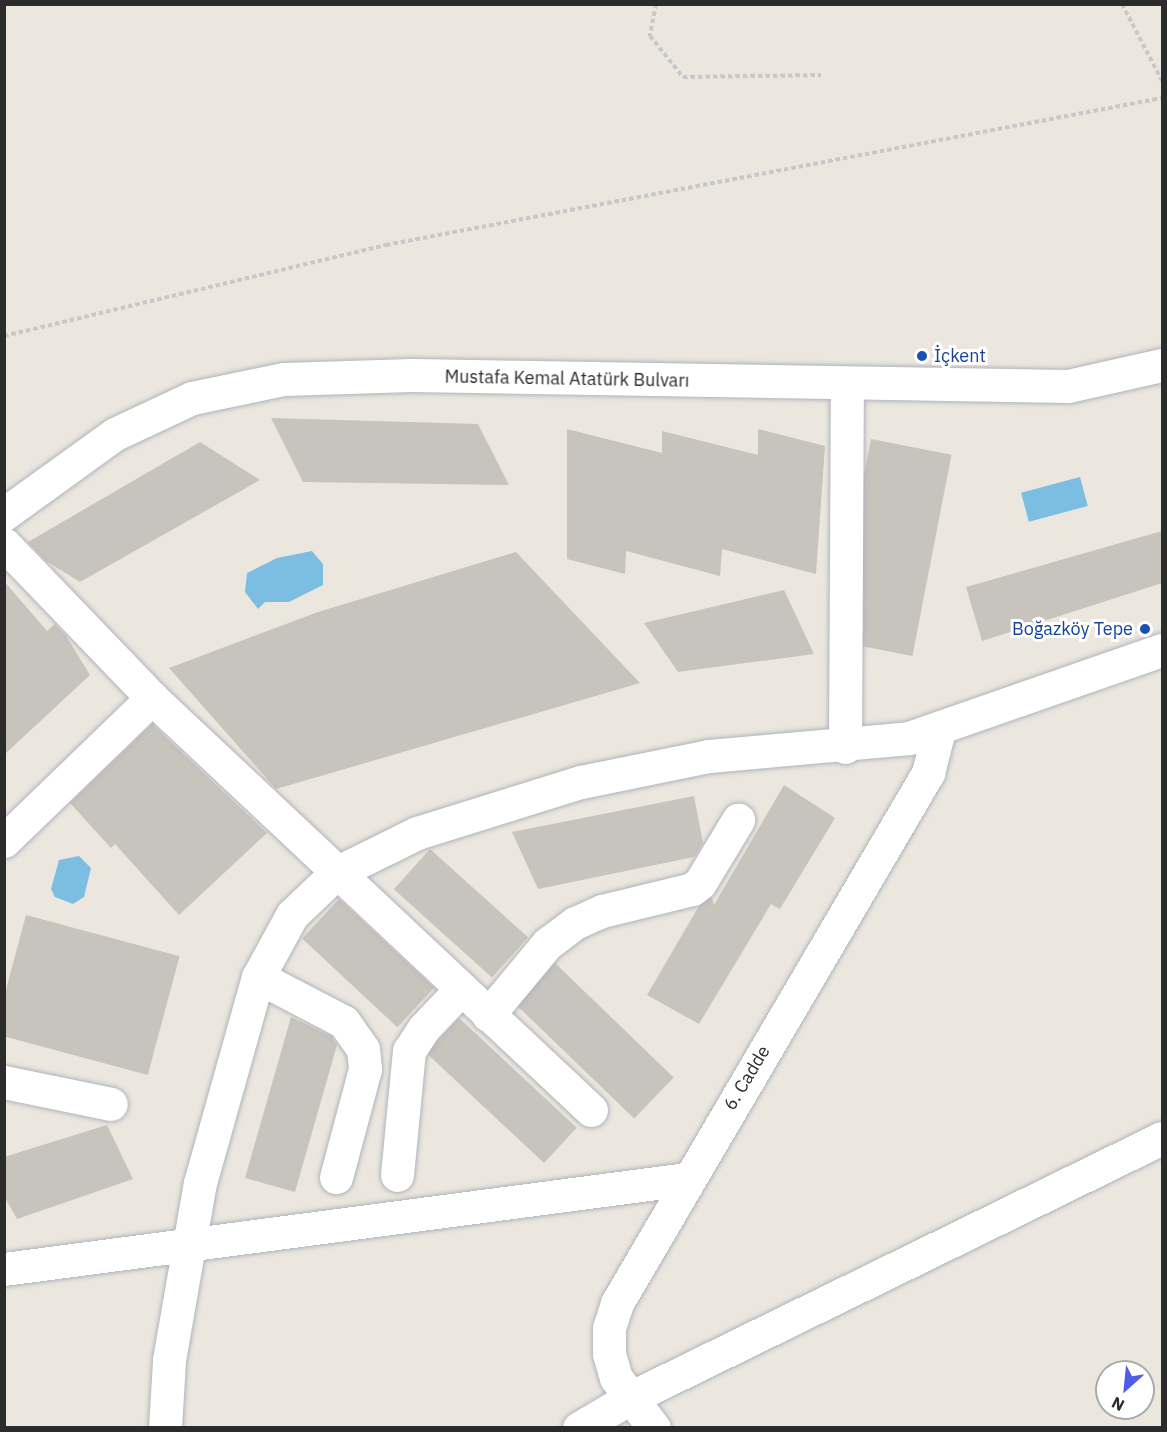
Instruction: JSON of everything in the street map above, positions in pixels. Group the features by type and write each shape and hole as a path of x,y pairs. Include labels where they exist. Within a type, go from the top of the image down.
{"street":[{"name":"Mustafa Kemal Atatürk Bulvarı","path":"4,514 115,434 192,398 284,379 411,375 847,385 1068,386 1162,365"},
{"path":"845,747 847,385"},
{"path":"4,544 152,698 591,1110"},
{"path":"165,1428 170,1360 200,1183 258,977 292,915 336,873 417,833 581,782 709,756 845,747 939,730 1162,650"},
{"path":"4,841 152,698"},
{"name":"6. Cadde","path":"654,1428 630,1398 609,1354 609,1328 617,1303 687,1179 928,773 939,730"},
{"path":"488,1015 548,944 575,923 602,911 692,889 707,875 738,820"},
{"path":"258,977 345,1022 363,1049 365,1069 336,1177"},
{"path":"397,1174 409,1051 423,1028 461,989"},
{"path":"4,1082 111,1104"},
{"path":"579,1428 630,1398 1162,1138"},
{"path":"4,1269 188,1247 687,1179"}],"path":[{"path":"656,4 650,36 683,77 821,75"},
{"path":"1122,4 1162,81"},
{"path":"4,336 386,246 1162,98"}],"water":[{"path":"1080,477 1088,506 1029,522 1021,493"},
{"path":"312,551 323,564 323,585 289,602 265,602 258,609 245,592 247,573 277,558"},
{"path":"79,856 91,868 84,897 73,904 55,897 51,889 59,860"}],"building":[{"path":"271,418 478,424 509,485 303,482"},
{"path":"567,429 662,453 662,431 758,455 758,429 825,446 816,574 722,549 720,576 626,551 625,574 567,559"},
{"path":"871,439 951,455 912,656 832,640"},
{"path":"200,442 260,480 80,582 46,561 28,542"},
{"path":"1162,531 1162,583 982,641 966,587"},
{"path":"516,552 640,683 276,789 169,668 318,612"},
{"path":"4,581 47,631 55,624 66,636 90,675 4,755"},
{"path":"784,590 814,654 678,672 644,623"},
{"path":"152,724 267,833 179,915 115,844 111,848 70,803"},
{"path":"784,785 835,818 780,909 771,904 699,1024 647,995 699,906 712,897 714,905"},
{"path":"694,796 703,843 694,857 538,889 512,832"},
{"path":"430,849 528,937 492,977 394,889"},
{"path":"339,899 434,988 397,1027 302,938"},
{"path":"26,915 180,956 148,1075 4,1036 4,997"},
{"path":"555,963 674,1078 634,1119 515,1004"},
{"path":"291,1017 331,1036 337,1045 295,1192 245,1178"},
{"path":"459,1018 577,1128 544,1163 426,1053"},
{"path":"107,1125 133,1179 17,1219 4,1196 4,1157"}],"place":[{"name":"İçkent","path":"922,356"},
{"name":"Boğazköy Tepe","path":"1145,629"}]}
